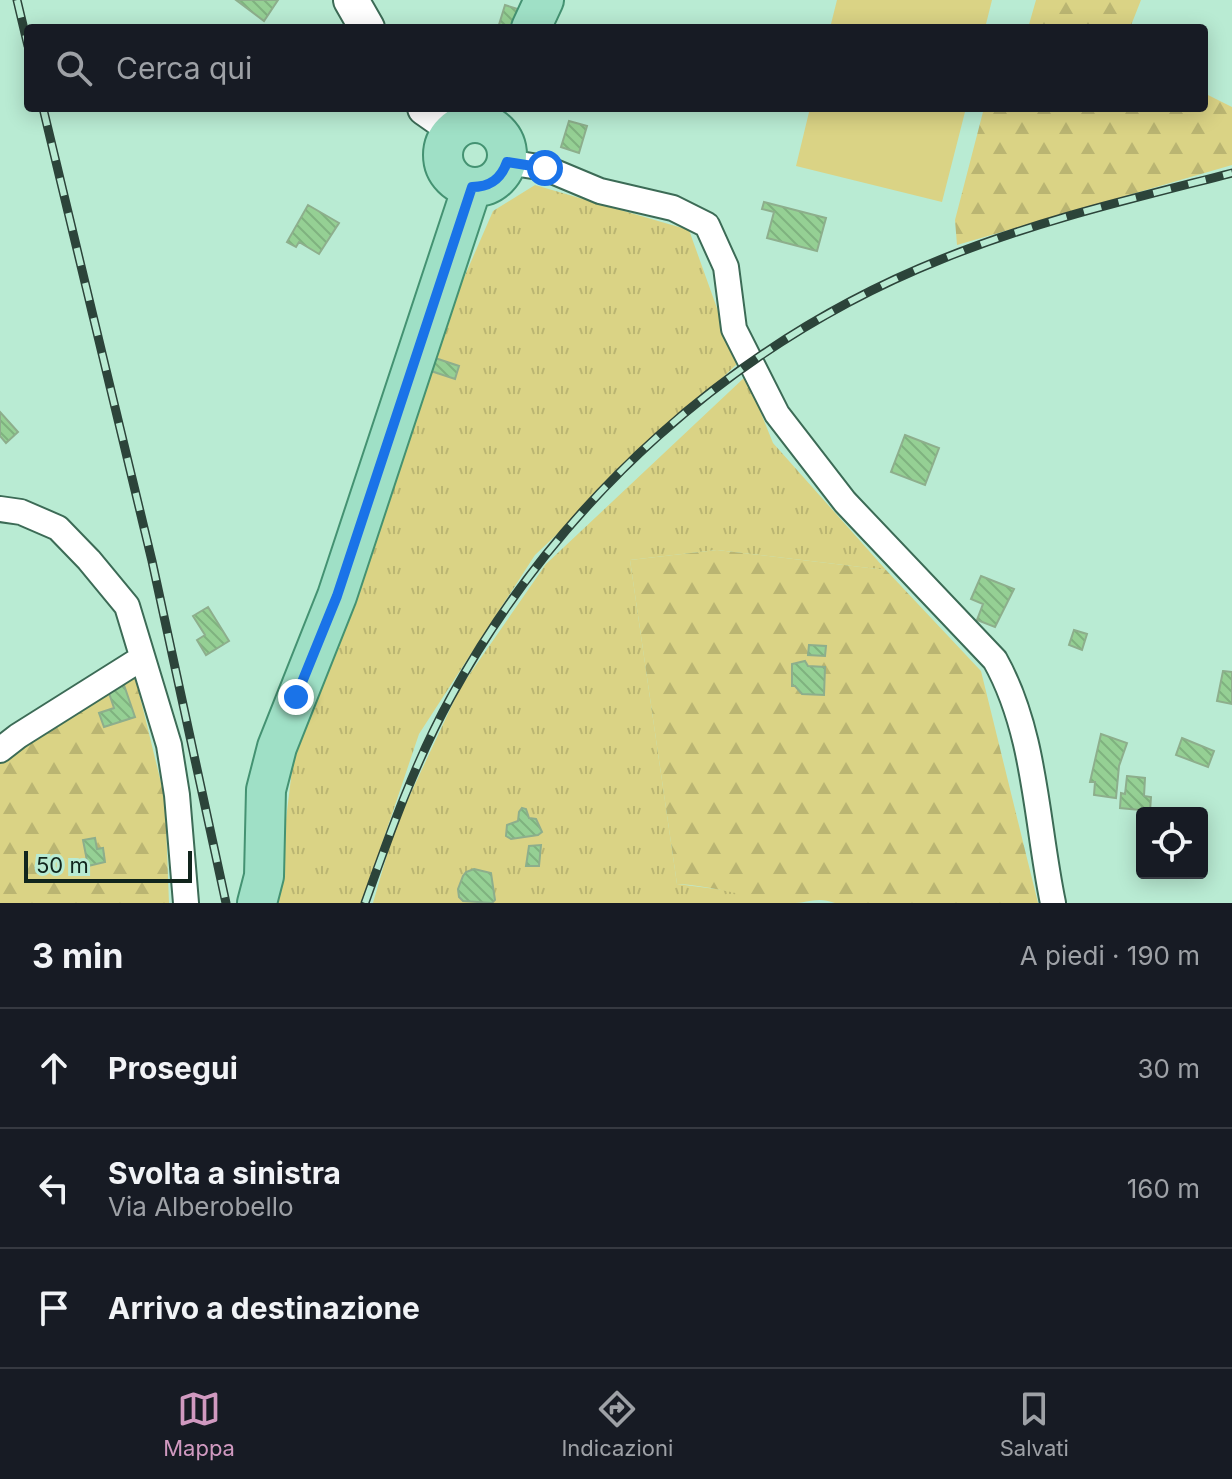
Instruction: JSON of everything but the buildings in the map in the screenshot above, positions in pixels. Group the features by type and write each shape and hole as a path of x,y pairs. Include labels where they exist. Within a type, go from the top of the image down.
{"main road":[{"path":"533,24 544,0"},
{"path":"466,118 502,136 508,153 507,162 491,184 472,187 452,178 446,169 444,148 466,118"},
{"path":"257,903 264,876 266,790 277,747 337,596 472,187"}],"street":[{"path":"351,0 365,24"},
{"path":"507,162 545,168 600,191 673,208 707,225 726,267 734,329 777,414 845,502 995,660 1011,688 1024,731 1053,903"},
{"path":"0,509 21,512 58,528 127,606 169,745 177,795 186,903"},
{"path":"0,750 142,658"}],"green space":[{"path":"837,0 992,0 986,24 831,24"},
{"path":"1036,0 1141,0 1132,24 1029,24"},
{"path":"1208,95 1232,107 1232,165 957,245 955,220 983,112 1208,112"},
{"path":"809,112 965,112 942,202 796,166"},
{"path":"535,185 689,230 737,364 535,555 419,734 362,903 276,903 294,753 420,379 493,211"},
{"path":"746,376 773,443 886,570 717,550 630,560 677,884 793,903 373,903 395,827 460,688 546,564"},
{"path":"717,550 886,570 981,671 1038,903 835,903 818,900 791,903 677,884 630,560"},
{"path":"133,668 165,799 169,903 0,903 0,756"}],"railway":[{"path":"17,0 24,29"},
{"path":"44,112 152,561 226,903"},
{"path":"365,903 426,747 451,697 495,625 544,557 599,494 659,435 724,382 793,335 866,294 942,259 1086,211 1232,173"}],"route":[{"path":"296,697 337,596 472,187 491,184 504,171 507,162 545,168"}]}
